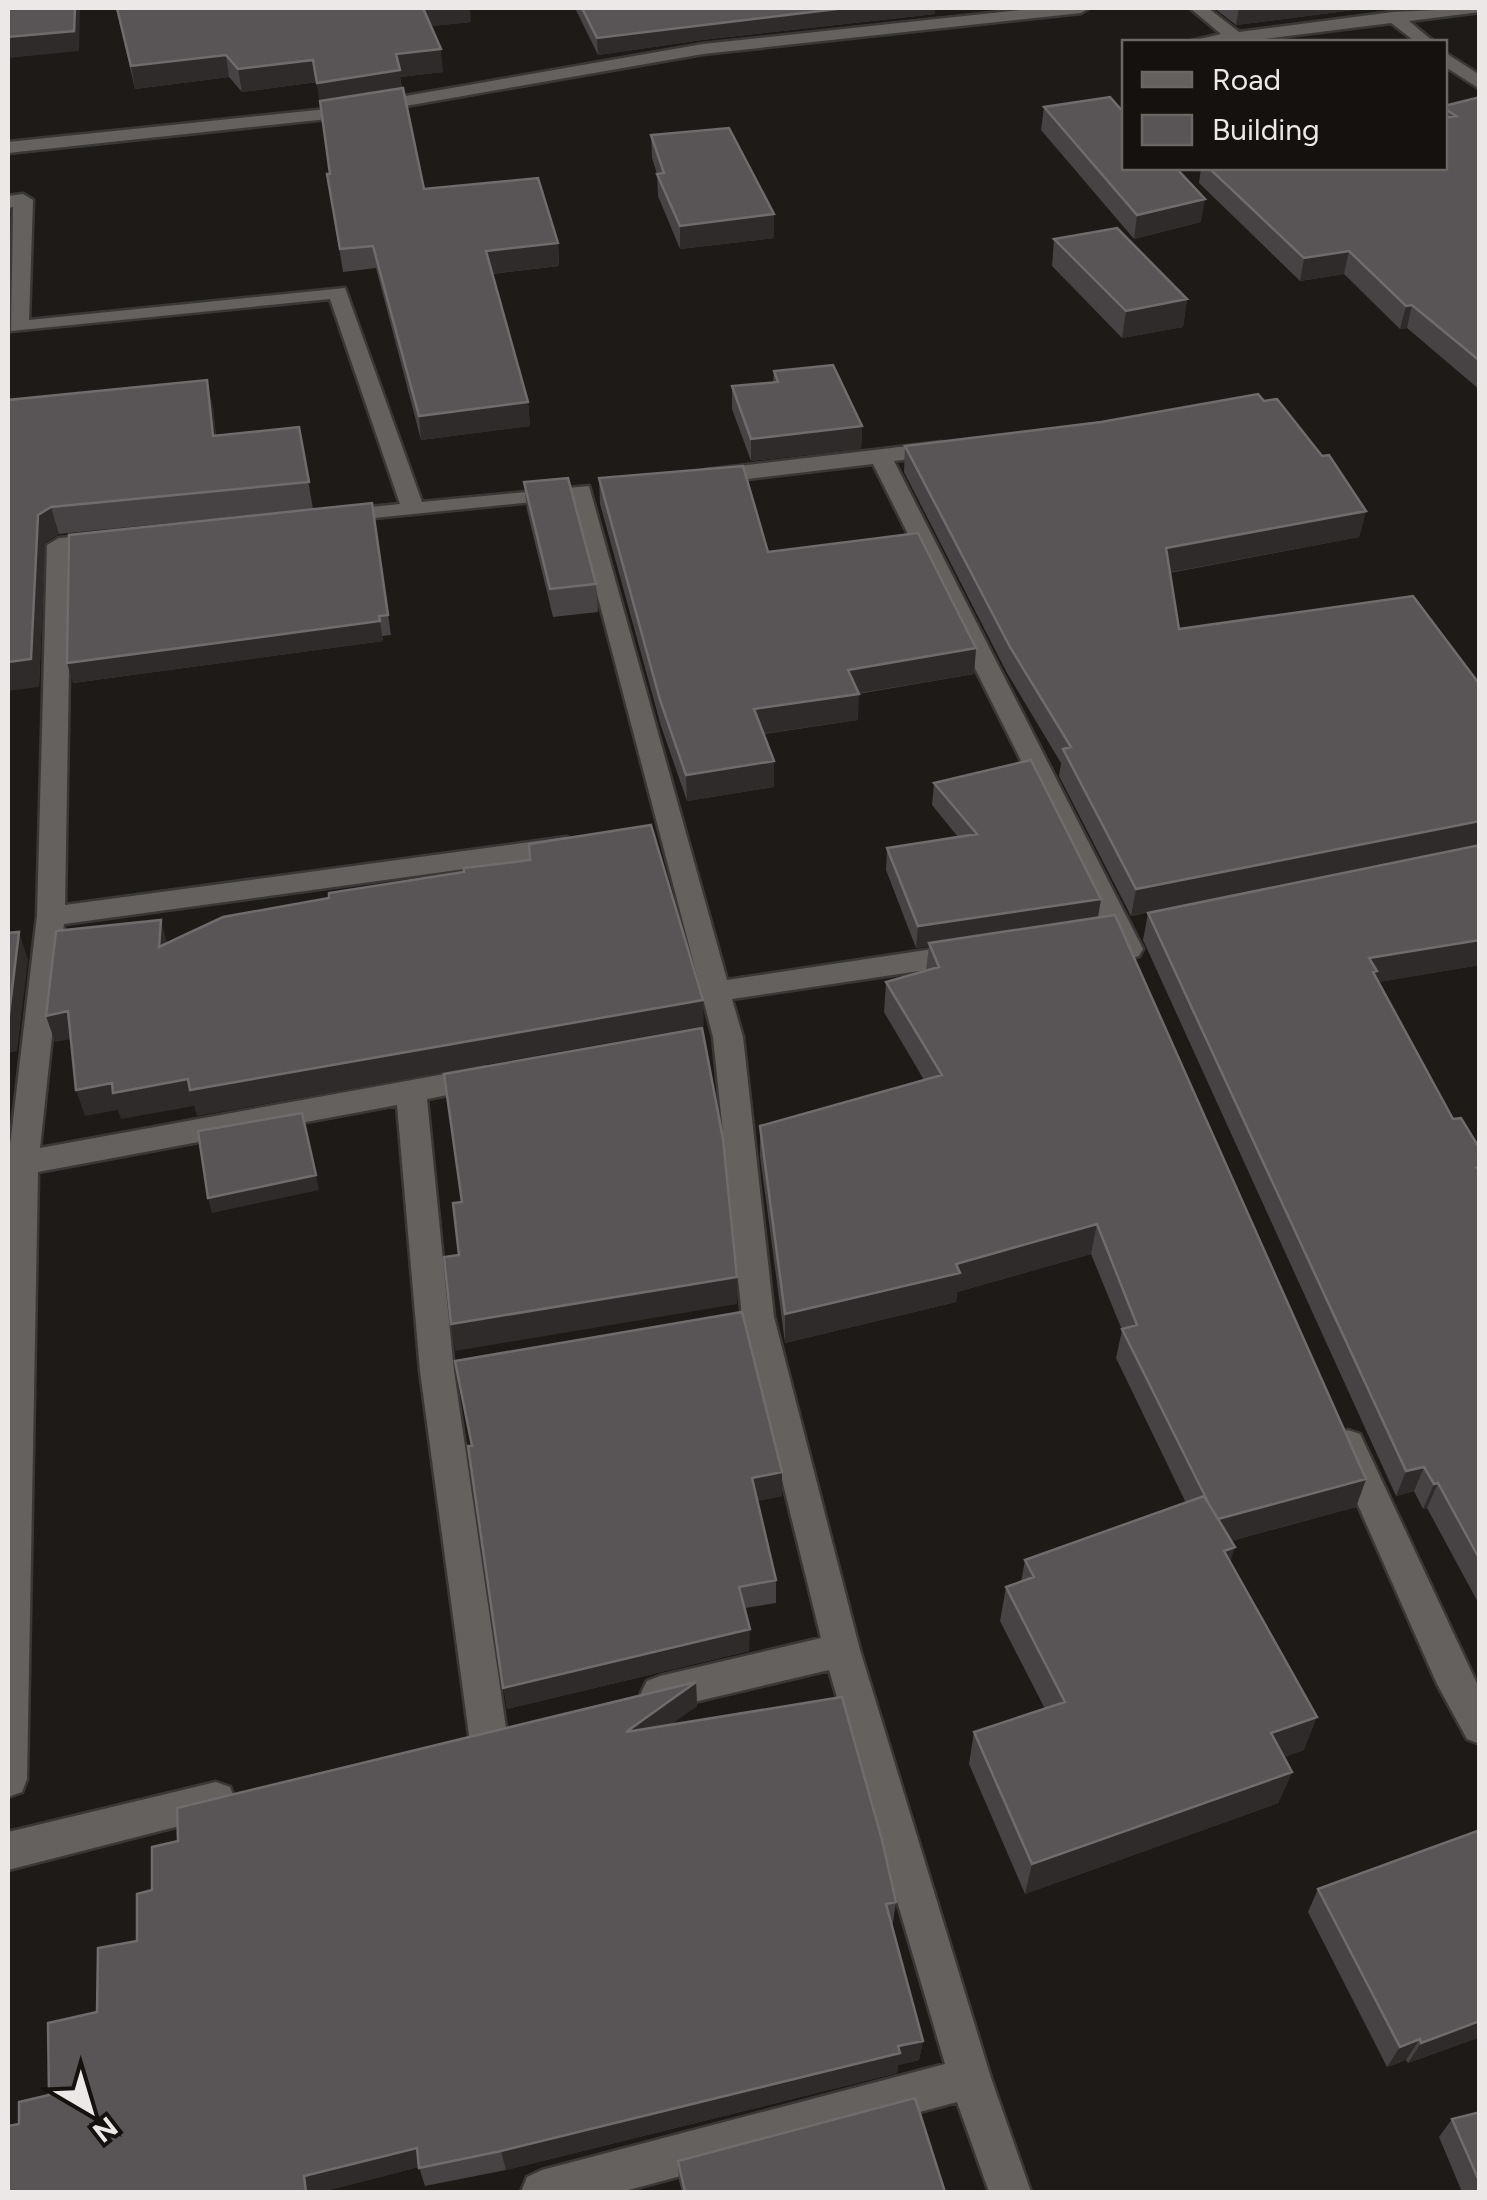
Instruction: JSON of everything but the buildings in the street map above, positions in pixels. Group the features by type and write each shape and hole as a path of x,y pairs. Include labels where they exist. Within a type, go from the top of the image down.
{"street":[{"path":"8,148 337,113 703,49 1081,8"},
{"path":"1198,8 1237,38"},
{"path":"1216,40 1476,8"},
{"path":"1392,17 1423,40"},
{"path":"1447,59 1480,84"},
{"path":"8,202 23,200 18,326 338,292 414,510"},
{"path":"675,480 956,447"},
{"path":"880,456 1130,929 1145,985"},
{"path":"296,522 591,490 664,832 728,1038 758,1318 842,1650 970,2078 1010,2192"},
{"path":"8,1779 23,1163 51,916 60,546 138,538"},
{"path":"51,916 596,842"},
{"path":"1082,936 1130,929"},
{"path":"714,992 985,951"},
{"path":"691,1044 728,1038"},
{"path":"23,1163 504,1075"},
{"path":"411,1090 437,1371 488,1734"},
{"path":"720,1324 758,1318"},
{"path":"437,1371 475,1365"},
{"path":"1337,1419 1450,1672 1480,1727"},
{"path":"618,1704 842,1650"},
{"path":"450,1744 525,1726"},
{"path":"8,1851 257,1790"},
{"path":"542,2192 597,2186 970,2078"}]}
